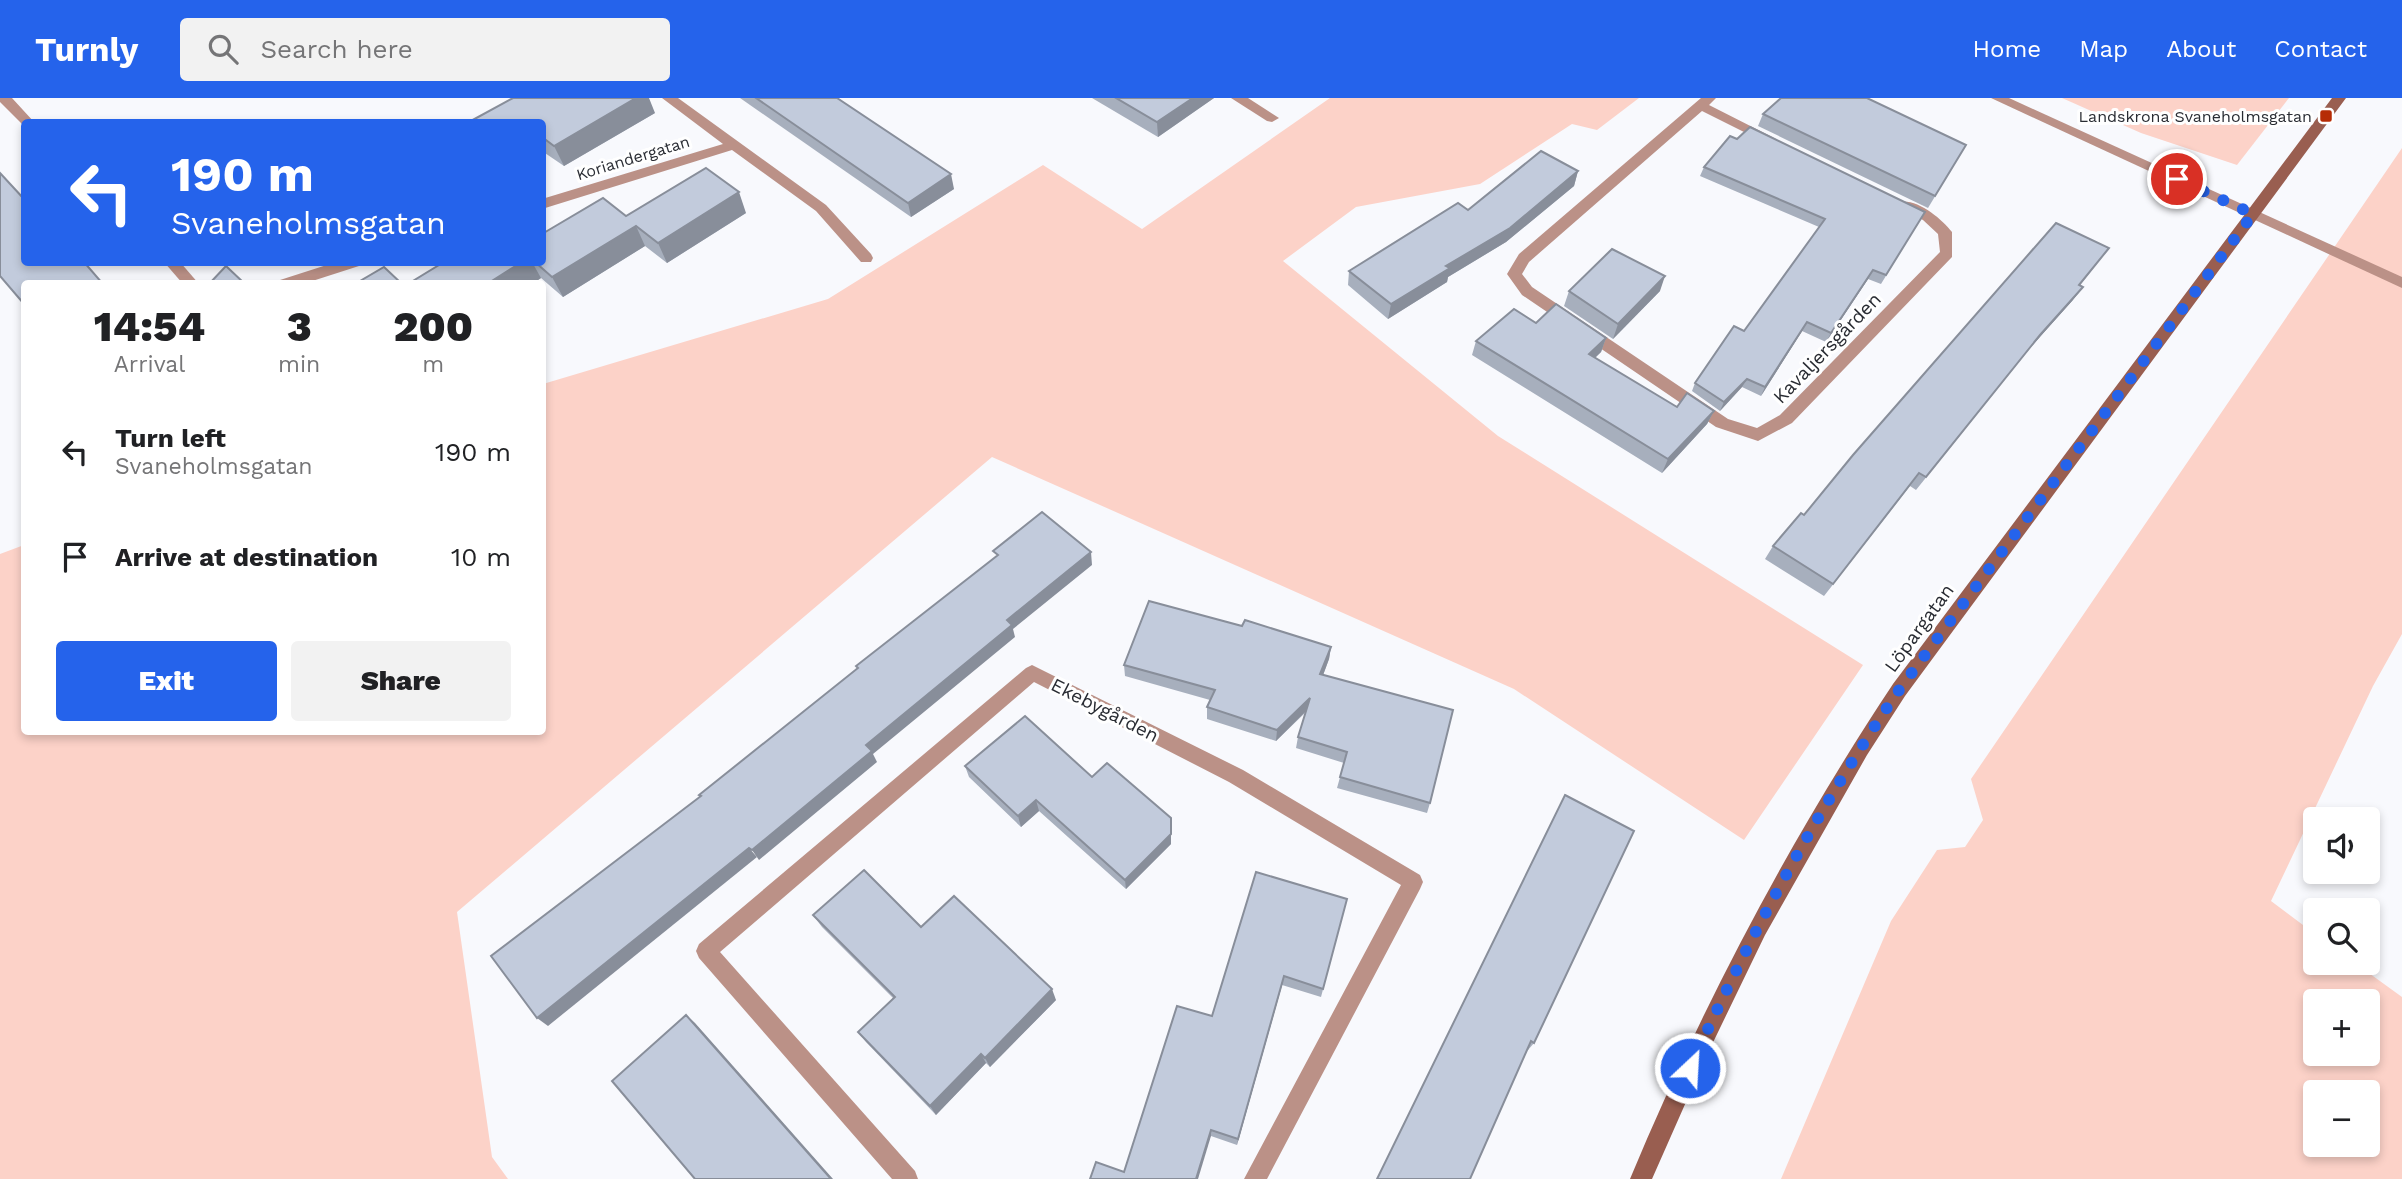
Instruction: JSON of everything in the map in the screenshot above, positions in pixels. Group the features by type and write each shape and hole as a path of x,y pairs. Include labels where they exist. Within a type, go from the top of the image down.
{"street":[{"path":"4,98 26,119"},
{"name":"Koriandergatan","path":"669,98 821,208 866,258"},
{"path":"1238,98 1272,118"},
{"path":"1998,98 2402,283"},
{"name":"Löpargatan","path":"1641,1179 1733,974 1779,884 1856,753 1907,679 2339,98"},
{"name":"Kavaljersgården","path":"1788,149 1705,102 1524,258 1514,274 1527,291 1722,423 1758,435 1786,419 1947,253 1945,232 1928,217 1894,200"},
{"name":"Koriandergatan","path":"546,203 734,145"},
{"path":"175,266 188,280"},
{"path":"298,280 341,266"},
{"name":"Ekebygården","path":"907,1179 706,951 1032,673 1236,776 1413,882 1255,1179"}],"shaded area":[{"path":"1330,98 1639,98 1597,130 1572,124 1480,184 1356,207 1283,261 1498,436 1863,665 1744,840 1514,689 992,457 457,912 492,1157 508,1179 0,1179 0,554 21,546 21,735 546,735 546,383 828,299 1043,165 1142,229"},
{"path":"2062,98 2289,98 2237,165 2141,133"},
{"path":"2402,148 2402,634 2373,686 2316,807 2303,807 2303,834 2271,901 2303,925 2303,975 2372,975 2402,997 2402,1179 1781,1179 1891,921 1937,850 1965,847 1983,820 1971,779"}],"building":[{"path":"513,98 636,98 554,146 546,140 546,119 474,119"},
{"path":"756,98 837,98 951,174 908,203"},
{"path":"1116,98 1193,98 1157,122"},
{"path":"1781,98 1867,98 1966,145 1935,196 1763,114"},
{"path":"1750,127 1925,212 1886,275 1873,270 1831,333 1807,322 1765,387 1747,379 1724,402 1695,383 1734,326 1744,331 1825,219 1704,167 1730,136 1737,139"},
{"path":"1541,151 1578,171 1510,228 1446,266 1450,268 1391,304 1349,271 1458,203 1468,210"},
{"path":"706,168 739,192 658,243 636,226 552,277 540,266 546,266 546,232 603,198 626,216"},
{"path":"0,173 21,196 21,266 87,266 100,280 21,280 21,300 0,276"},
{"path":"2056,223 2109,248 2079,285 2083,287 2040,335 1926,477 1919,473 1833,584 1773,546 1801,513 1804,515 1853,455"},
{"path":"1612,249 1665,276 1618,324 1569,291"},
{"path":"226,266 241,280 213,280"},
{"path":"437,266 516,266 493,280 415,280"},
{"path":"384,267 398,280 362,280"},
{"path":"1556,304 1606,338 1589,354 1677,407 1687,393 1714,411 1668,459 1476,341 1514,309 1536,323"},
{"path":"1042,512 1091,552 1007,620 1012,625 866,745 872,751 752,850 749,848 537,1018 491,956 701,796 699,795 858,668 856,666 998,555 993,551"},
{"path":"1149,601 1242,626 1245,620 1331,647 1320,674 1453,710 1430,803 1340,777 1347,752 1298,737 1310,698 1277,730 1207,707 1215,690 1124,665"},
{"path":"1025,716 1092,777 1107,763 1171,818 1171,834 1125,880 1036,800 1018,816 965,766"},
{"path":"1565,795 1634,831 1534,1043 1531,1041 1470,1179 1377,1179"},
{"path":"864,870 921,927 954,896 1052,989 985,1058 981,1054 930,1106 858,1032 895,997 813,915"},
{"path":"1256,872 1347,899 1323,989 1284,976 1238,1139 1211,1130 1196,1179 1090,1179 1096,1162 1124,1172 1177,1006 1212,1016"},
{"path":"686,1015 831,1179 695,1179 612,1081"}],"place":[{"name":"Landskrona Svaneholmsgatan","path":"2326,116"}],"route":[{"path":"1690,1068 1733,974 1779,884 1856,753 1899,690 2253,214 2177,179"}]}
